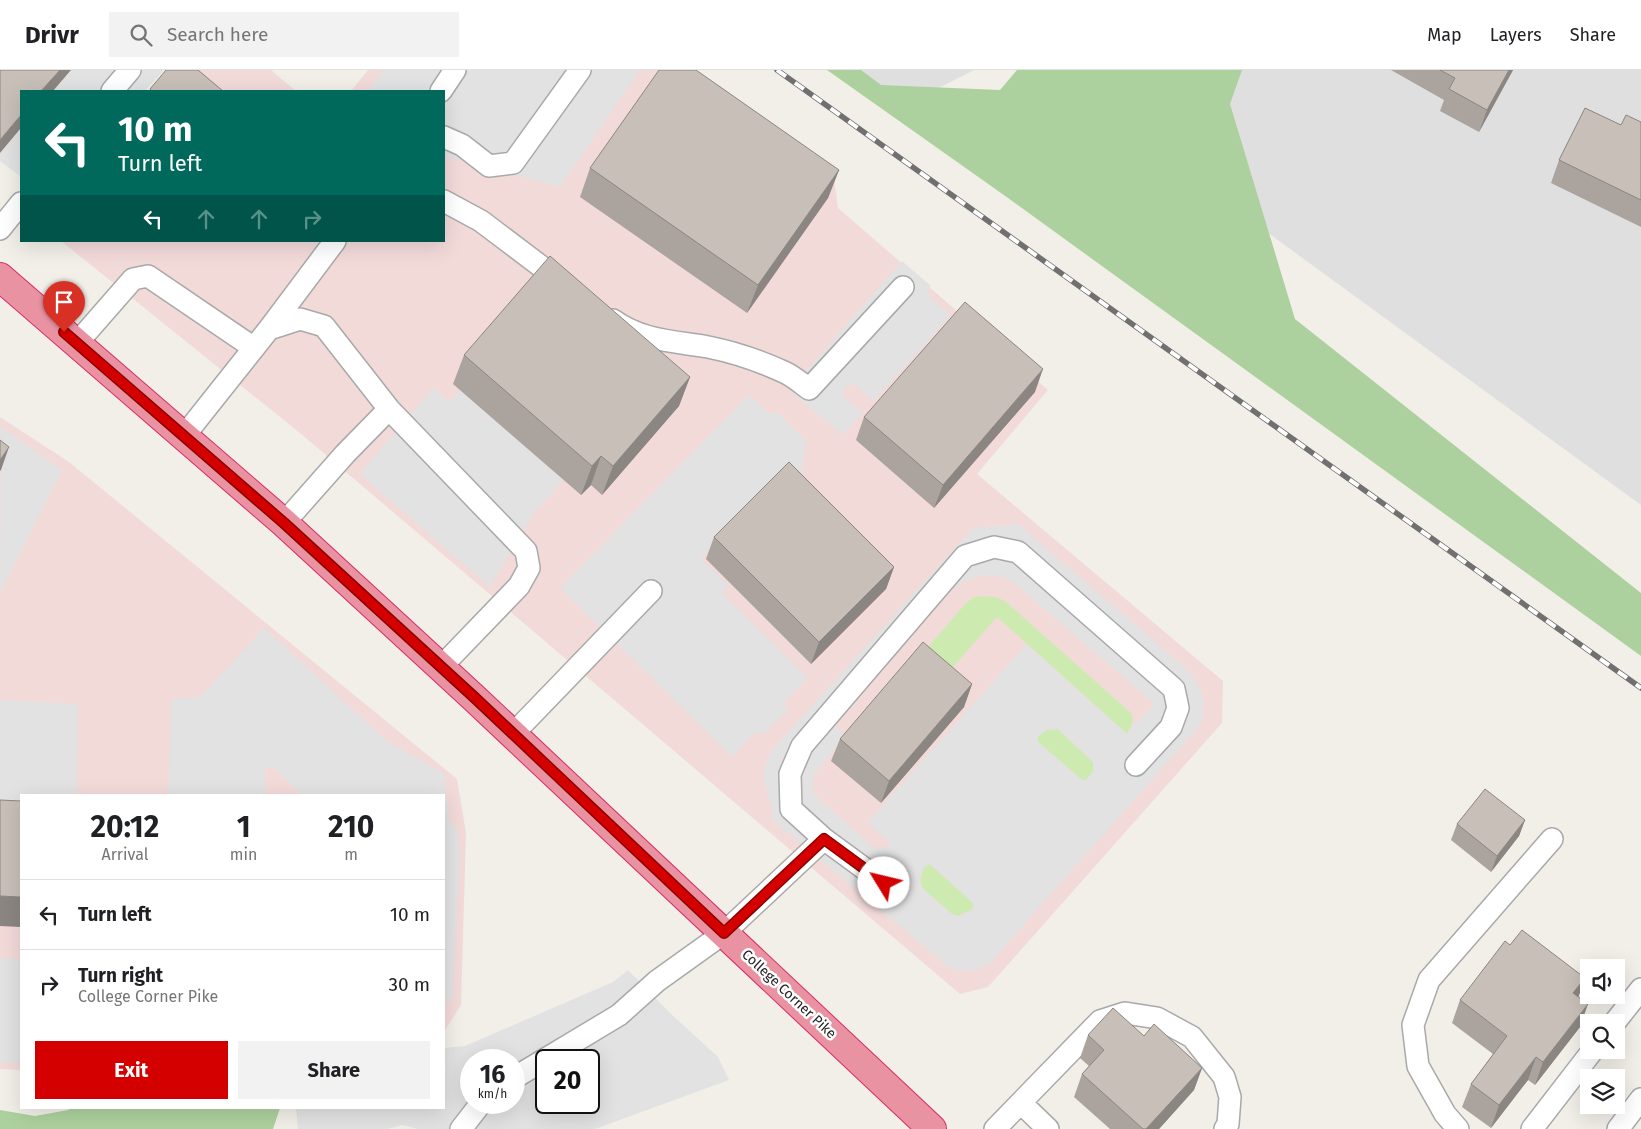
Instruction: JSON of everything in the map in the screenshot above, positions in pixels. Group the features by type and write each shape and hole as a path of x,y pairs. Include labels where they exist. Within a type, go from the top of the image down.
{"highway":[{"name":"College Corner Pike","path":"0,277 284,523 513,734 932,1129"}],"lane":[{"path":"113,90 130,70"},
{"path":"442,90 455,70"},
{"path":"445,137 462,145 489,166 513,163 580,70"},
{"path":"445,202 481,220 577,293"},
{"path":"0,229 20,204"},
{"path":"184,436 270,329 334,242"},
{"path":"77,343 133,279 148,276 254,348"},
{"path":"600,310 622,326 650,338 708,347 743,356 786,373 809,389 903,287"},
{"path":"270,329 300,319 324,326 389,409 526,551 529,568 519,586 441,667"},
{"path":"284,523 345,454 389,409"},
{"path":"884,883 824,839 791,809 790,774 802,746 965,556 994,547 1018,552 1174,689 1178,708 1170,727 1136,765"},
{"path":"513,734 651,591"},
{"path":"525,1071 620,1014 657,981 724,933 824,839"},
{"path":"1458,1129 1445,1114 1418,1066 1413,1025 1429,980 1552,839"},
{"path":"1621,1014 1641,989"},
{"path":"995,1129 1100,1021 1125,1013 1157,1018 1192,1037 1224,1076 1230,1097 1228,1124 1225,1129"},
{"path":"1532,1129 1586,1059"},
{"path":"1618,1129 1641,1099"},
{"path":"1021,1103 1048,1129"},
{"path":"461,1129 473,1114"}],"shaded area":[{"path":"71,70 164,70 146,90 54,90"},
{"path":"171,70 271,70 295,90 154,90"},
{"path":"368,70 686,70 834,179 838,208 1048,390 977,474 1223,681 1222,723 988,987 960,994 300,433 62,242 445,242 445,90 352,90"},
{"path":"383,70 640,70 560,187 445,156 445,90 368,90"},
{"path":"847,70 974,70 899,108"},
{"path":"1098,70 1641,70 1641,505 1101,111"},
{"path":"20,129 20,176 0,161 0,153"},
{"path":"902,261 931,286 928,291 930,298 951,315 874,401 854,384 845,387 843,391 845,399 863,412 843,435 789,390"},
{"path":"433,388 449,402 460,390 564,480 534,513 490,587 360,474"},
{"path":"749,395 770,414 777,412 808,443 805,446 800,482 780,480 701,559 729,585 722,593 808,678 786,700 785,706 788,710 764,734 755,733 732,757 560,588"},
{"path":"0,417 69,462 457,779 466,833 461,1005 445,1030 445,794 20,794 20,1070 0,1069"},
{"path":"0,426 62,470 0,593 1,470"},
{"path":"1018,524 1188,670 1197,683 1203,697 1204,714 1198,728 989,964 975,970 963,971 950,968 772,820 772,808 765,783 764,770 769,756 778,743 973,528","holes":["982,576 999,576 1013,582 1152,702 1152,707 1137,723 1133,724 1127,734 1027,644 868,822 890,843 889,846 883,849 876,849 813,792 815,773 846,737 835,725 835,720 951,590 966,580","1058,729 1093,762 1093,772 1086,780 1082,780 1038,742 1038,736 1047,730","931,865 973,903 973,909 958,916 952,914 923,889 920,884 920,877 924,867"]},
{"path":"264,628 388,742 444,773 449,819 457,831 460,857 452,1000 445,1000 445,794 302,794 274,768 268,767 265,772 265,794 168,794 172,699 200,697"},
{"path":"0,700 78,704 77,794 20,794 20,806 0,805"},
{"path":"0,958 20,959 20,1063 0,1062"},
{"path":"628,970 670,1013 718,1057 729,1080 595,1129 418,1129 402,1125 388,1129 298,1129 296,1109 445,1109 445,1048 465,1046 613,982"}],"green space":[{"path":"827,70 861,70 881,85 1000,90 1017,70 1242,70 1230,104 1295,319 1641,593 1641,656 1001,193"},
{"path":"975,597 996,597 1005,601 1131,713 1133,721 1127,734 997,617 946,675 920,656 967,602"},
{"path":"1058,729 1093,762 1093,772 1086,780 1082,780 1038,742 1038,736 1047,730"},
{"path":"931,865 973,903 973,909 958,916 952,914 923,889 921,875 924,867"},
{"path":"280,1109 273,1129 0,1129 0,1110 35,1116 68,1110"}],"building":[{"path":"0,70 60,70 42,90 20,90 20,116 0,140"},
{"path":"166,70 198,70 222,90 151,90"},
{"path":"659,70 696,70 839,170 758,285 590,168"},
{"path":"1440,70 1509,70 1487,110 1449,89 1455,78"},
{"path":"1585,108 1621,125 1626,115 1641,122 1641,200 1559,160"},
{"path":"550,256 690,377 613,466 601,456 592,466 464,355"},
{"path":"965,302 1043,369 943,485 864,417"},
{"path":"0,440 9,447 0,460"},
{"path":"789,462 894,567 819,642 714,537"},
{"path":"923,642 972,684 889,781 840,739"},
{"path":"1485,789 1525,820 1497,856 1457,824"},
{"path":"0,800 20,801 20,897 0,896"},
{"path":"1522,930 1580,974 1580,984 1573,993 1580,998 1580,1004 1588,1004 1543,1062 1536,1057 1499,1105 1471,1084 1507,1036 1460,1000 1505,941 1510,945"},
{"path":"1113,1008 1144,1036 1154,1024 1202,1068 1146,1129 1143,1129 1082,1074 1104,1050 1088,1035"}],"railway":[{"path":"777,70 1641,688"}],"route":[{"path":"64,332 284,523 474,697 724,933 824,839 884,883"}]}
